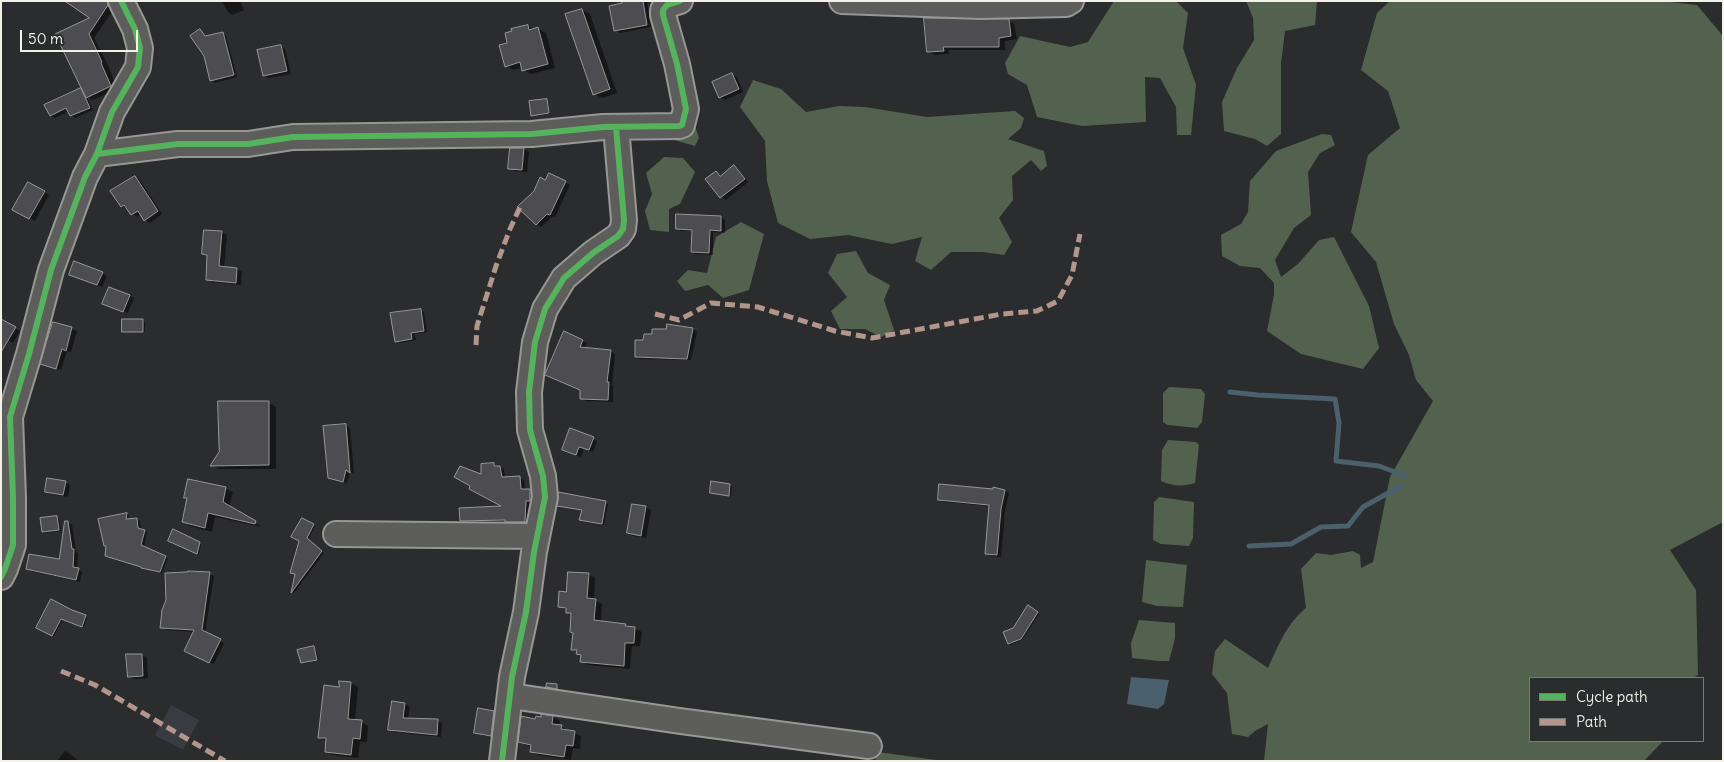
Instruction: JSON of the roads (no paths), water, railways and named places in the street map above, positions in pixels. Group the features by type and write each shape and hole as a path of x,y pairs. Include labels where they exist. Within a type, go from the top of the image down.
{"street":[{"path":"1,577 6,569 13,545 13,498 5,414 29,354 51,270 85,177 97,154 112,112 138,67 140,48 135,29 121,1"},
{"path":"97,154 178,144 248,144 293,137 532,134 682,124 686,109 677,64 663,15 663,10 667,6 680,1"},
{"path":"842,1 980,6 1066,4 1071,1"},
{"path":"502,761 506,714 511,696 512,677 526,612 537,536 545,497 542,476 530,430 529,392 535,342 545,309 564,278 593,253 618,236 623,229 624,220 616,127"},
{"path":"336,534 537,536"},
{"path":"511,696 869,746"}],"water":[{"path":"1131,677 1169,680 1164,704 1158,709 1127,704"}],"waterway":[{"path":"1230,392 1335,399 1339,423 1336,461 1379,466 1406,476"},
{"path":"1249,546 1291,544 1321,527 1348,526 1363,507 1401,486"}]}
